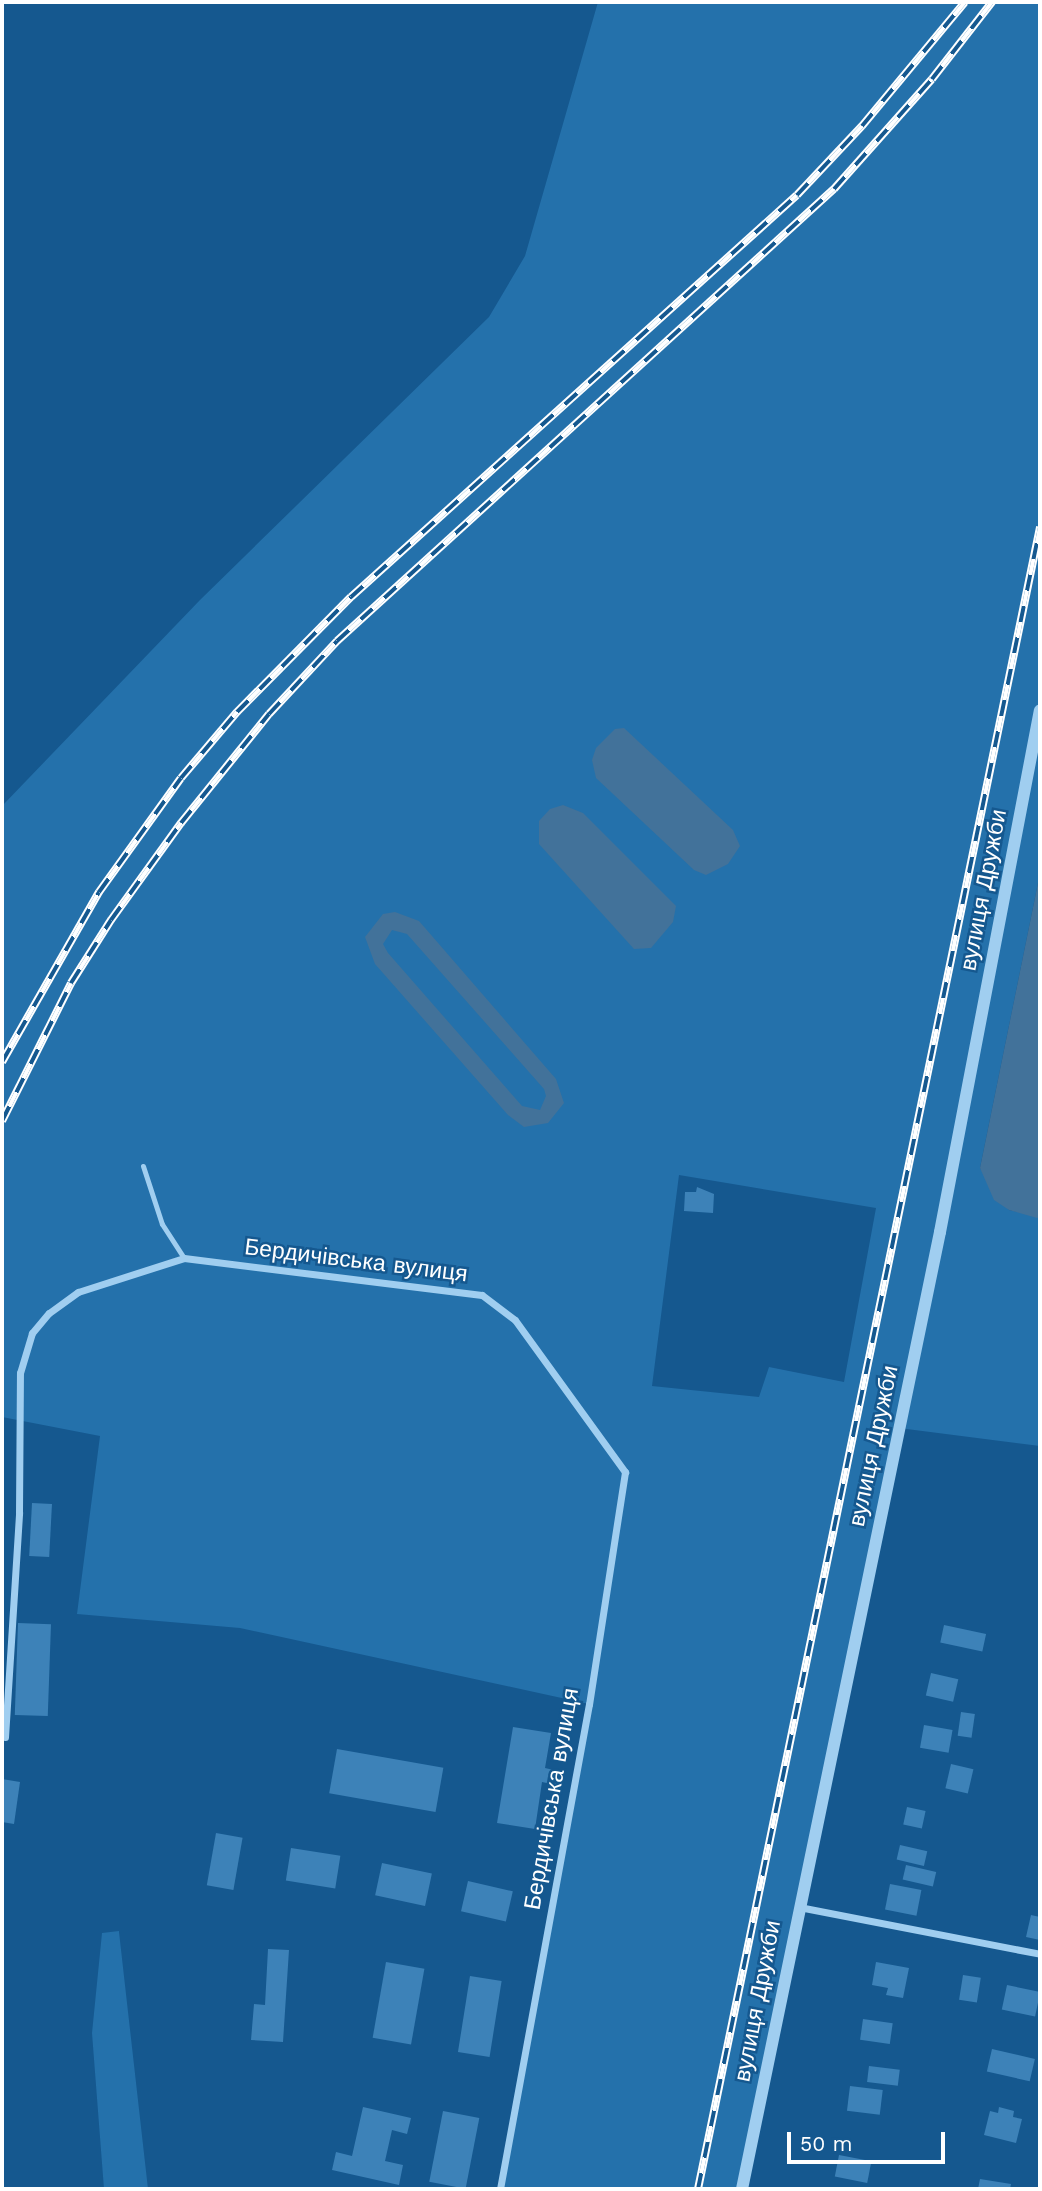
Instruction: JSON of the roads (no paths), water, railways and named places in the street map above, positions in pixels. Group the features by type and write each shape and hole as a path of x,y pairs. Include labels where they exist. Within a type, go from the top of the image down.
{"street":[{"name":"вулиця Дружби","path":"741,2189 943,1220 1040,710"},
{"name":"Бердичівська вулиця","path":"5,1737 19,1512 20,1373 32,1333 49,1313 78,1292 184,1258 482,1295 516,1320 625,1472 589,1704 500,2189"},
{"path":"798,1907 1040,1954"}],"lane":[{"path":"143,1166 162,1224 184,1258"}],"railway":[{"path":"2,1062 99,892 181,778 237,712 351,597 797,195 862,126 965,2"},
{"path":"2,1121 71,983 111,920 181,823 269,714 337,641 834,189 932,79 992,2"},
{"path":"698,2189 1040,527"}]}
